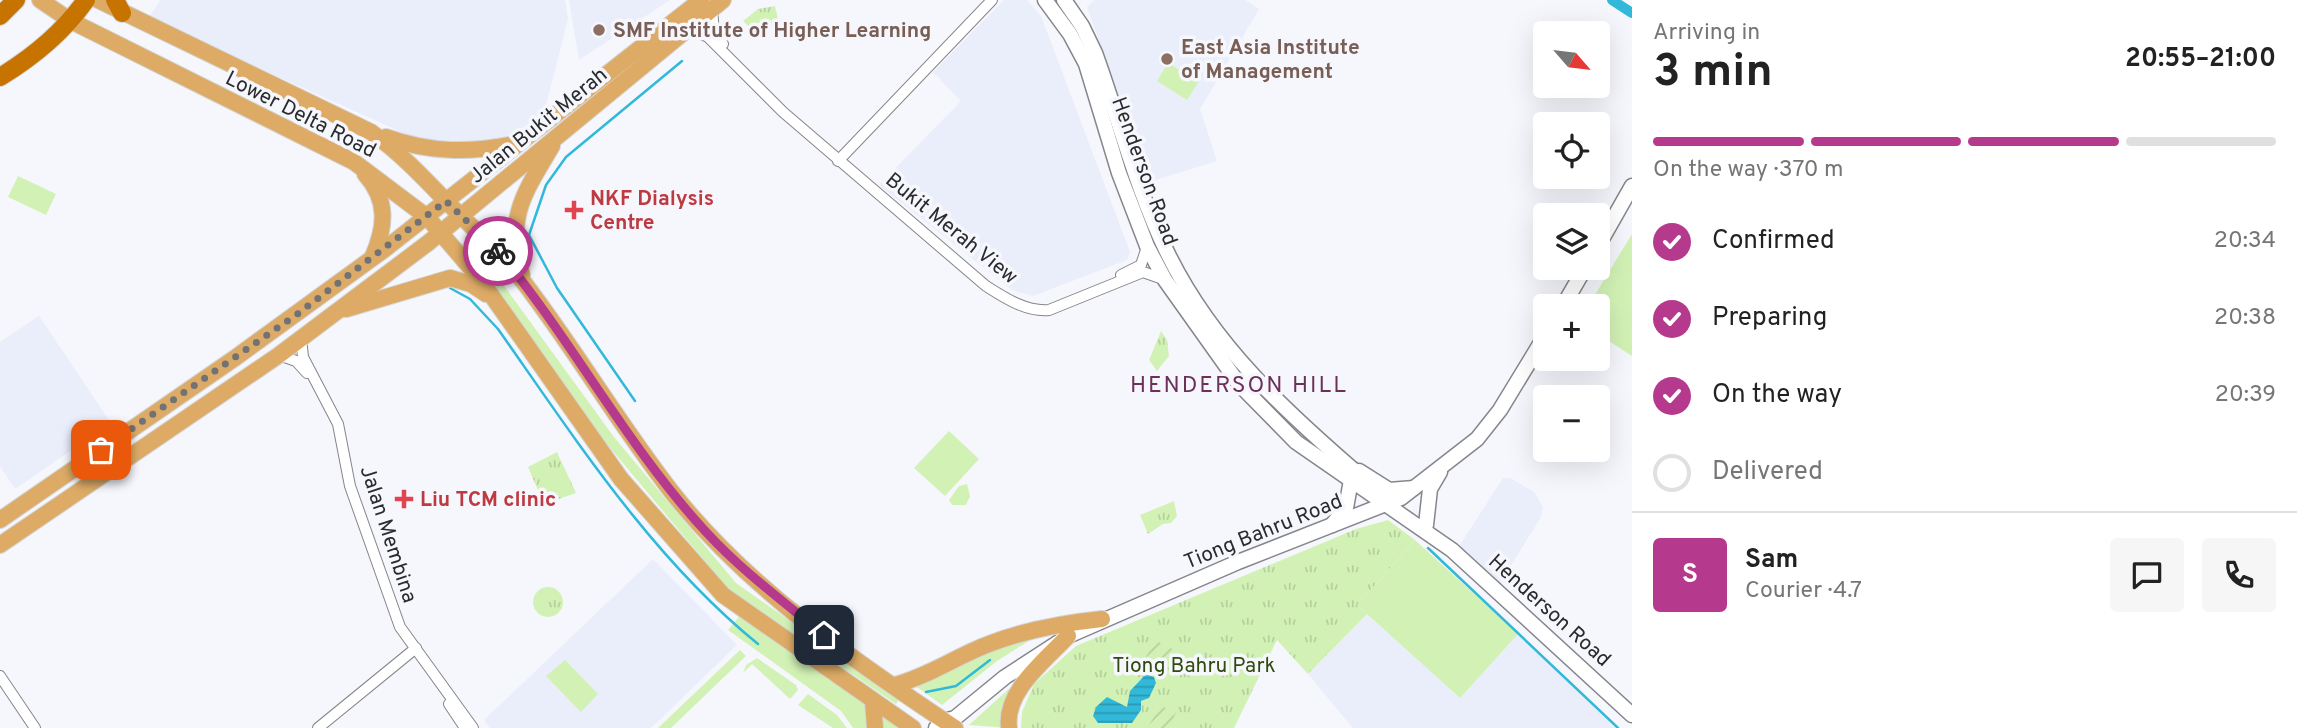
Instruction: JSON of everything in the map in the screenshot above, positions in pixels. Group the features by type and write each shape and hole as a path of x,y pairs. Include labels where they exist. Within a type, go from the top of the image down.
{"highway":[{"path":"0,16 16,0"},
{"path":"0,76 19,65 71,21 86,0"}],"main road":[{"name":"Lower Delta Road","path":"40,0 71,21 354,162 427,217 442,232 495,303 621,479 723,595 913,728"},
{"name":"Lower Delta Road","path":"98,0 371,132 415,168 485,236 525,284 633,439 708,534 754,578 814,626 949,725"},
{"name":"Henderson Road","path":"1045,0 1070,34 1086,64 1119,173 1147,246 1165,280 1209,345 1269,418 1296,442 1426,525 1438,539"},
{"name":"Henderson Road","path":"1064,0 1083,26 1096,53 1168,255 1218,337 1272,396 1333,452 1390,504 1438,539 1632,715"},
{"name":"Jalan Bukit Merah","path":"0,545 279,355 337,312 442,232 557,138 688,28 712,3"},
{"name":"Jalan Bukit Merah","path":"0,520 246,351 427,217 518,144 712,3"},
{"path":"371,132 413,147 439,152 490,149 518,144"},
{"path":"525,284 516,254 514,222 527,190 557,138"},
{"path":"354,162 368,177 383,209 384,231 372,258"},
{"path":"1610,225 1632,186"},
{"path":"337,312 450,278 471,284 495,303"},
{"name":"Tiong Bahru Road","path":"949,725 1005,677 1068,636 1265,551 1390,504 1468,449 1488,427 1533,355"},
{"path":"1333,452 1390,490 1414,488"},
{"path":"1426,525 1430,489 1442,468"},
{"path":"1329,528 1346,508 1352,480"},
{"path":"895,685 917,679 987,644 1019,634 1102,620"},
{"path":"1009,728 1011,709 1018,692 1068,636"},
{"path":"873,701 875,728"}],"street":[{"path":"839,157 986,0"},
{"path":"839,157 992,0"},
{"name":"Bukit Merah View","path":"712,3 712,23 718,39 758,83 986,286 1022,306 1049,310 1143,272 1154,273 1165,280"},
{"name":"Bukit Merah View","path":"688,28 708,37 783,112 990,282 1028,302 1049,305 1101,285 1141,265 1147,246"},
{"name":"Jalan Membina","path":"301,338 303,357 338,424 349,486 400,627 464,728"},
{"name":"Jalan Membina","path":"279,355 289,357 305,370 334,426 345,487 387,611 473,728"},
{"path":"318,728 414,650"},
{"path":"0,676 35,728"}],"shaded area":[{"path":"161,0 565,0 568,19 544,113 511,137 482,143 421,141 148,18"},
{"name":"SMF Institute of Higher Learning","path":"569,0 670,0 579,60"},
{"path":"1004,0 1027,0 1041,16 1130,252 1127,260 1033,296 1012,290 879,185 961,101 933,72"},
{"name":"East Asia Institute of Management","path":"1094,0 1245,0 1259,9 1200,109 1217,161 1149,182 1087,7"},
{"path":"39,316 111,423 15,489 0,466 0,342"},
{"path":"1503,478 1510,478 1534,492 1543,507 1541,517 1500,583 1458,548"},
{"path":"653,559 737,645 651,728 490,728 484,720"},
{"path":"1367,614 1460,698 1518,634 1615,728 1353,728 1308,674"}],"green space":[{"path":"775,6 779,23 757,34 743,21 758,9"},
{"path":"1168,63 1199,81 1187,100 1157,81"},
{"path":"18,176 56,194 46,215 8,197"},
{"path":"1632,234 1632,356 1610,342 1610,294 1595,294 1604,280 1610,280 1610,270"},
{"path":"473,243 614,437 736,583 900,698 896,704 729,590 606,443 467,249"},
{"path":"1161,331 1167,340 1169,356 1157,371 1149,360"},
{"path":"949,431 979,459 945,496 914,468"},
{"path":"557,452 576,493 544,504 528,467"},
{"path":"967,484 970,496 966,505 952,505 949,500 959,486"},
{"path":"1174,501 1177,516 1171,523 1163,524 1148,534 1140,515"},
{"name":"Tiong Bahru Park","path":"1388,520 1415,540 1357,605 1367,614 1308,674 1277,640 1234,728 1021,728 1022,712 1034,684 1076,646 1356,529"},
{"path":"1415,540 1518,634 1460,698 1357,605"},
{"path":"548,587 559,591 563,602 559,613 548,617 537,613 533,602 537,591"},
{"path":"742,613 907,728 853,728 841,711 728,630"},
{"path":"1040,634 997,661 942,705 914,685 989,650"},
{"path":"1155,640 1178,652 1169,670 1146,657"},
{"path":"740,650 746,656 671,728 658,728"},
{"path":"1045,656 1008,728 969,725"},
{"path":"757,658 796,685 798,690 790,699 752,664 743,673 746,665"},
{"path":"565,660 598,694 581,712 546,676"},
{"path":"808,694 837,715 847,728 833,728 798,705"},
{"path":"1161,706 1176,712 1170,728 1147,728"}],"water":[{"path":"1146,674 1154,677 1156,683 1149,698 1141,701 1141,710 1132,723 1098,723 1093,716 1096,707 1107,697 1127,707 1130,691"}],"waterway":[{"path":"1612,0 1632,13"},
{"path":"635,401 557,288 529,235 546,185 566,157 682,61"},
{"path":"450,288 470,299 498,329 587,455 650,536 684,574 758,644"},
{"path":"1428,548 1618,728"},
{"path":"926,692 956,686 990,660"}],"way so far":[{"path":"101,450 296,315 446,201 498,251"}],"place":[{"name":"SMF Institute of Higher Learning","path":"599,30"},
{"name":"East Asia Institute of Management","path":"1167,59"},
{"name":"NKF Dialysis Centre","path":"574,210"},
{"name":"Liu TCM clinic","path":"404,499"}],"district":[{"name":"HENDERSON HILL","path":"1239,384"}],"route":[{"path":"498,251 525,284 672,492 708,534 754,578 824,635"}]}
